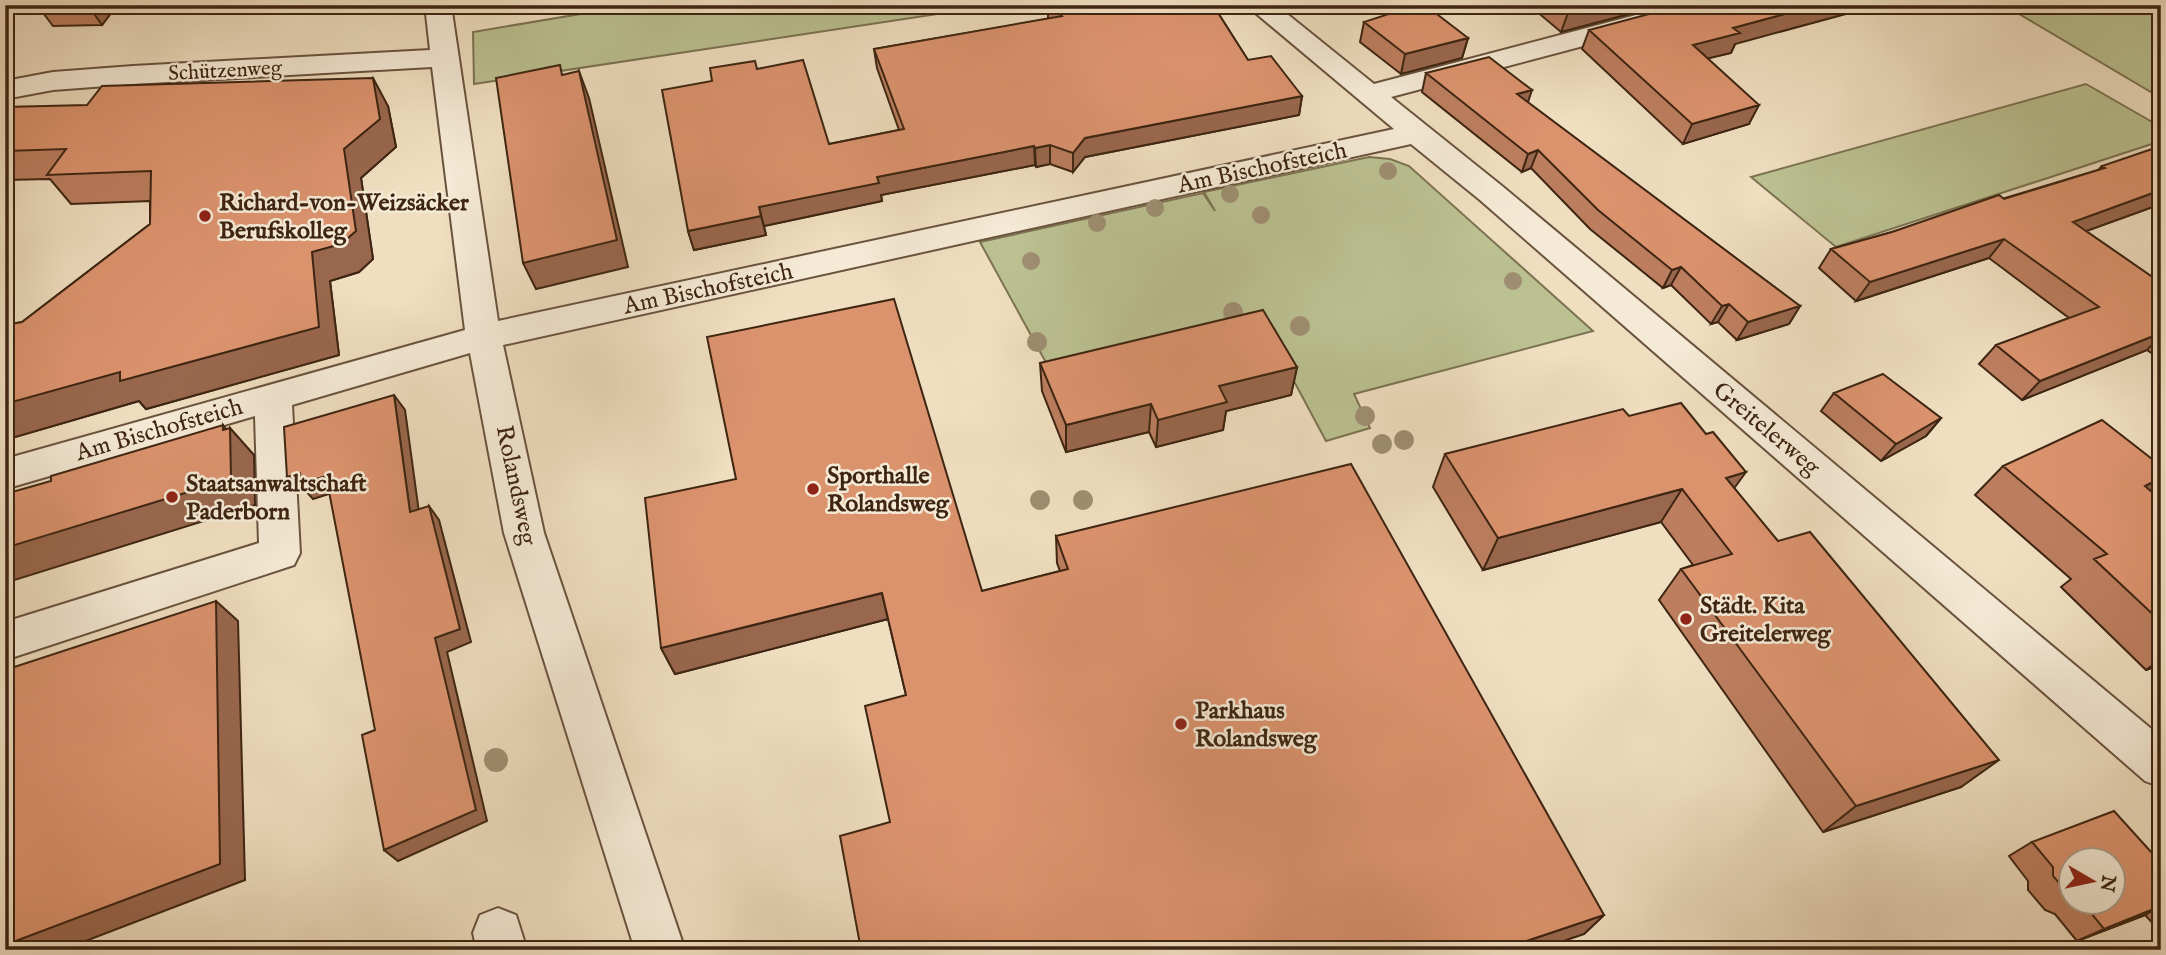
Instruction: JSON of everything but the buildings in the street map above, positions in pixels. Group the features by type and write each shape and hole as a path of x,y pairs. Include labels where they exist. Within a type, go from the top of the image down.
{"street":[{"name":"Rolandsweg","path":"438,5 483,337 491,364 524,533 660,950"},
{"name":"Greitelerweg","path":"1259,5 1419,133 2161,766"},
{"path":"1369,94 1706,5"},
{"name":"Schützenweg","path":"5,90 53,81 445,58"},
{"path":"205,96 220,70"},
{"name":"Am Bischofsteich","path":"5,474 483,337 1419,133"},
{"path":"5,642 279,552 273,396"}],"green space":[{"path":"634,5 997,5 474,84 473,32"},
{"path":"2004,5 2161,5 2161,98"},
{"path":"2086,84 2161,127 2161,141 1836,247 1751,177"},
{"path":"1369,157 1390,159 1409,166 1593,331 1354,394 1370,428 1326,441 1265,327 1050,370 980,242 1203,193 1215,211 1204,192"}],"place":[{"name":"Richard-von-Weizsäcker Berufskolleg","path":"205,216"},
{"name":"Sporthalle Rolandsweg","path":"813,489"},
{"name":"Staatsanwaltschaft Paderborn","path":"172,497"},
{"name":"Städt. Kita Greitelerweg","path":"1686,619"},
{"name":"Parkhaus Rolandsweg","path":"1181,724"}]}
